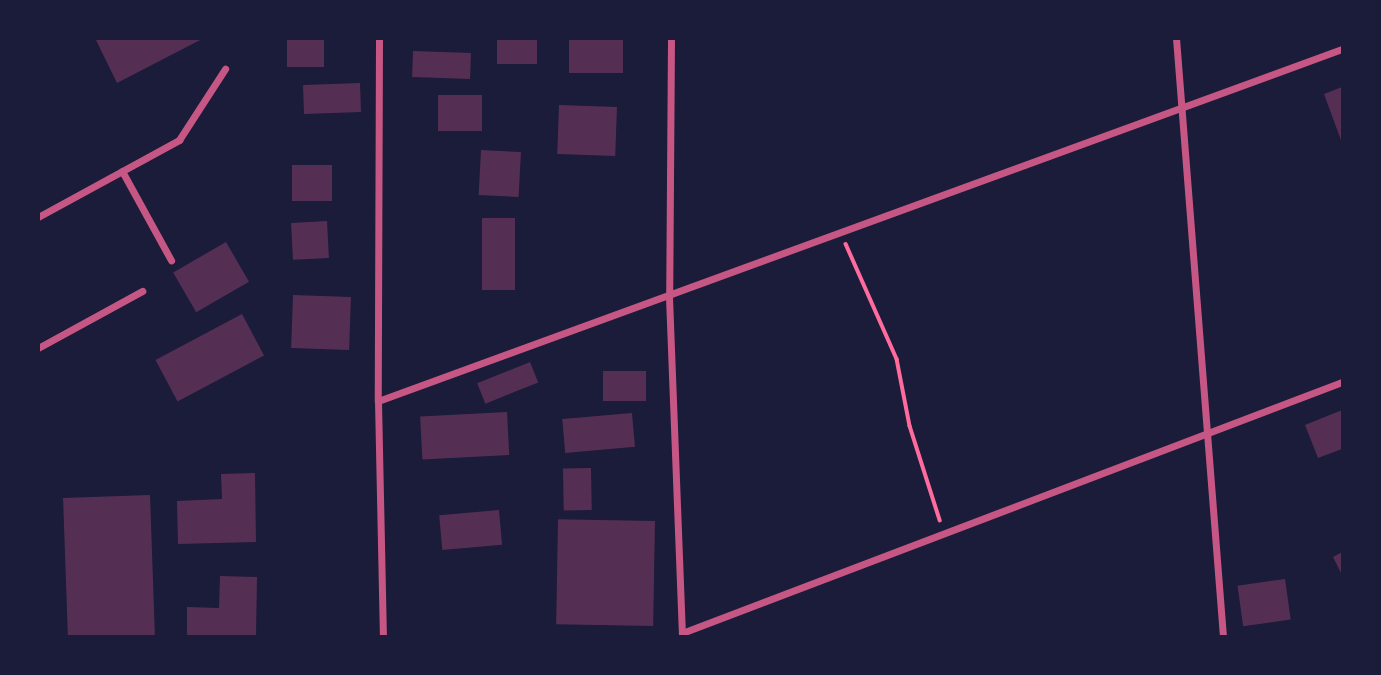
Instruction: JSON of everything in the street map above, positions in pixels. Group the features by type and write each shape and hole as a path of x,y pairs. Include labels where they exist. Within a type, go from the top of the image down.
{"street":[{"path":"379,38 377,401 383,636"},
{"path":"671,38 668,298 682,635 1342,382"},
{"path":"1177,38 1180,105 1223,636"},
{"path":"377,401 668,298 1180,105 1342,49"},
{"path":"38,217 179,140 225,69"},
{"path":"122,171 172,260"},
{"path":"38,348 142,291"}],"path":[{"path":"840,232 897,359 910,426 945,534"}],"building":[{"path":"95,38 204,38 117,83"},
{"path":"287,38 324,38 324,67 287,67"},
{"path":"497,38 537,38 537,64 497,64"},
{"path":"569,38 623,38 623,73 569,73"},
{"path":"413,51 471,53 470,79 412,77"},
{"path":"360,83 361,112 304,114 303,85"},
{"path":"1342,87 1342,143 1324,94"},
{"path":"438,95 482,95 482,131 438,131"},
{"path":"559,105 617,107 615,156 557,154"},
{"path":"481,150 521,152 519,197 479,195"},
{"path":"292,165 332,165 332,201 292,201"},
{"path":"482,218 515,218 515,290 482,290"},
{"path":"327,221 329,258 293,260 291,223"},
{"path":"226,242 249,282 196,312 173,272"},
{"path":"293,295 351,297 349,350 291,348"},
{"path":"242,314 264,355 178,402 155,360"},
{"path":"530,362 538,382 485,404 477,383"},
{"path":"603,371 646,371 646,401 603,401"},
{"path":"1342,410 1342,449 1318,458 1305,425"},
{"path":"507,412 509,455 422,459 420,417"},
{"path":"632,413 635,447 565,453 562,419"},
{"path":"563,468 591,468 592,510 564,510"},
{"path":"255,473 256,542 178,544 177,501 222,499 221,474"},
{"path":"150,495 155,636 68,636 63,498"},
{"path":"499,510 502,545 442,550 439,515"},
{"path":"558,519 655,521 653,626 556,624"},
{"path":"1342,552 1342,575 1333,557"},
{"path":"220,576 257,577 256,636 187,636 187,607 219,608"},
{"path":"1285,579 1291,620 1243,626 1237,586"}]}
